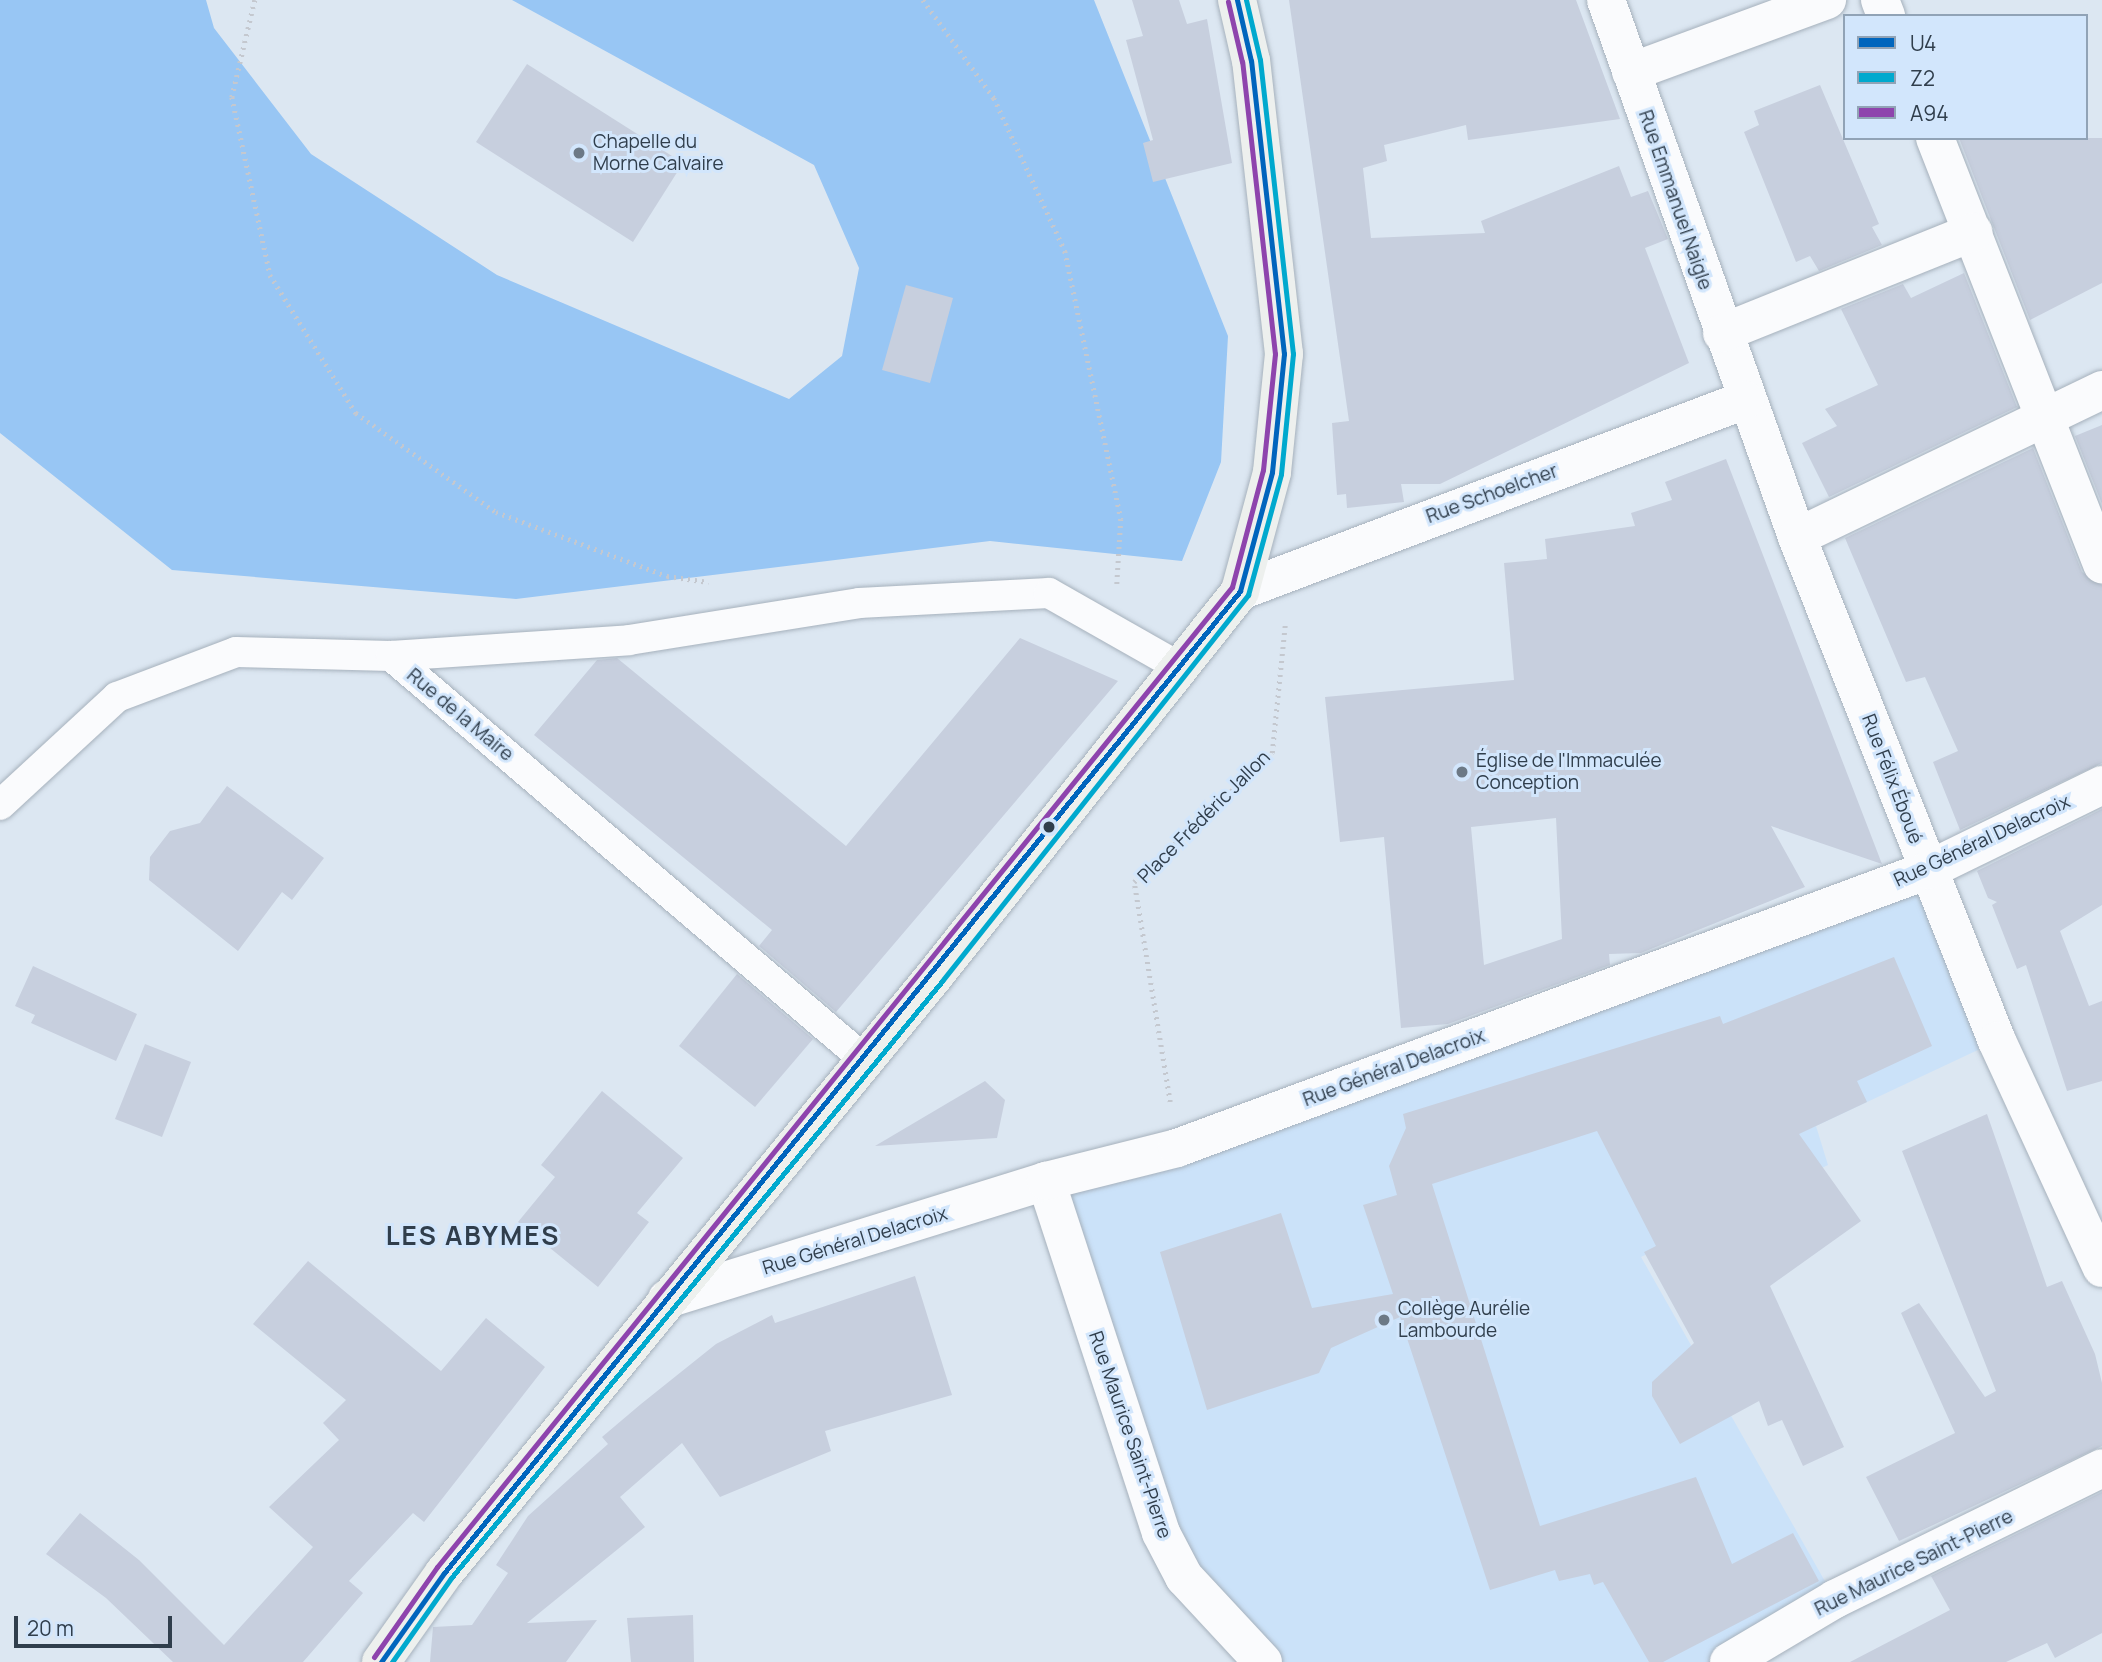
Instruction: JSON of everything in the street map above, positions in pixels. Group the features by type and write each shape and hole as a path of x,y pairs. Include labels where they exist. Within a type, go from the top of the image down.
{"main road":[{"path":"381,1662 444,1573 865,1060 1240,591 1272,472 1284,354 1251,61 1237,0"}],"street":[{"name":"Rue Emmanuel Naigle","path":"1606,0 1745,400"},
{"path":"1631,72 1827,0"},
{"path":"1936,140 2046,414 2102,564"},
{"path":"1722,333 1973,232"},
{"path":"1797,537 2046,414 2102,390"},
{"name":"Rue Schoelcher","path":"1240,591 1291,569 1745,400"},
{"name":"Rue Félix Éboué","path":"1745,400 1997,1041 2102,1268"},
{"name":"Rue Général Delacroix","path":"667,1299 1046,1181 1177,1147 1928,870 2102,785"},
{"name":"Rue Maurice Saint-Pierre","path":"1046,1181 1161,1533 1184,1577 1263,1662"},
{"name":"Rue Maurice Saint-Pierre","path":"1729,1662 1835,1599 2102,1468"}],"lane":[{"path":"391,656 629,640 859,603 1049,593 1179,667"},
{"name":"Rue de la Maire","path":"0,805 117,697 236,652 391,656 865,1060"}],"path":[{"path":"255,0 232,97 270,275 356,413 496,512 667,576 722,584"},
{"path":"923,0 994,98 1065,251 1121,519 1115,630"},
{"name":"Place Frédéric Jallon","path":"1177,1147 1134,882 1272,753 1291,569"}],"shaded area":[{"path":"0,0 206,0 214,28 311,154 497,275 789,399 842,356 859,268 814,165 512,0 1094,0 1228,336 1221,462 1182,561 990,541 516,599 172,570 0,433"},
{"name":"Collège Aurélie Lambourde","path":"1928,870 1997,1041 1816,1126 1828,1165 1641,1257 1835,1599 1729,1662 1263,1662 1184,1577 1046,1181"}],"building":[{"path":"1132,0 1179,0 1187,24 1207,19 1232,163 1153,182 1143,143 1153,140 1126,40 1143,36"},
{"path":"1289,0 1576,0 1620,119 1468,140 1466,125 1384,145 1387,161 1363,168 1371,238 1485,233 1481,221 1619,166 1631,197 1648,191 1668,239 1645,248 1689,363 1440,484 1401,484 1404,502 1347,508 1346,494 1337,495 1332,423 1349,421"},
{"name":"Chapelle du Morne Calvaire","path":"527,64 683,163 633,242 476,142"},
{"path":"1820,85 1879,224 1872,227 1882,245 1819,271 1810,256 1796,262 1744,132 1759,125 1754,111"},
{"path":"2102,138 2102,283 2030,320 1960,140"},
{"path":"1964,273 2017,407 1829,497 1802,443 1837,426 1825,409 1878,385 1841,309 1903,284 1911,298"},
{"path":"906,285 953,298 930,383 882,370"},
{"path":"2102,425 2102,504 2075,436"},
{"path":"2033,448 2082,572 2102,585 2102,763 1960,830 1933,762 1958,751 1925,677 1906,682 1845,538"},
{"path":"1726,459 1882,864 1771,826 1805,887 1641,953 1609,954 1610,965 1448,1024 1401,1028 1384,837 1340,842 1325,697 1514,680 1504,563 1547,559 1545,539 1635,526 1631,513 1672,500 1665,482","holes":["1556,818 1562,939 1484,965 1471,827"]},
{"path":"1020,638 1118,681 836,1012 759,946 772,930 534,735 597,660 617,658 846,846"},
{"path":"227,786 324,858 292,900 282,892 238,951 149,880 150,857 170,831 200,823"},
{"path":"2102,809 2102,905 2060,931 2089,1006 2102,1001 2102,1081 2067,1091 2026,965 2017,969 1992,905 1997,902 1988,898 1977,871"},
{"path":"1894,957 1932,1046 1857,1081 1867,1102 1799,1134 1861,1221 1770,1286 1844,1447 1803,1466 1782,1420 1768,1426 1759,1401 1680,1444 1652,1396 1652,1382 1694,1343 1644,1252 1656,1246 1597,1131 1432,1184 1540,1526 1696,1477 1732,1564 1793,1533 1819,1581 1663,1662 1649,1662 1603,1582 1594,1585 1590,1574 1559,1581 1555,1570 1490,1590 1400,1317 1331,1348 1319,1373 1207,1410 1160,1252 1281,1213 1312,1308 1393,1294 1363,1205 1397,1195 1389,1166 1406,1128 1403,1114 1720,1016 1723,1024"},
{"path":"33,966 137,1014 116,1061 31,1023 35,1015 15,1006"},
{"path":"737,974 813,1039 755,1107 679,1046"},
{"path":"145,1044 191,1062 162,1137 115,1119"},
{"path":"985,1081 1005,1100 997,1138 875,1146"},
{"path":"602,1091 683,1158 637,1213 649,1222 598,1287 518,1222 555,1177 541,1165"},
{"path":"1987,1114 2047,1287 2062,1281 2095,1354 2102,1383 2102,1446 1899,1541 1866,1477 1955,1433 1901,1313 1919,1303 1985,1397 1996,1391 1902,1151"},
{"path":"308,1261 441,1371 486,1318 545,1367 424,1522 413,1513 349,1581 363,1593 303,1662 173,1662 106,1598 46,1554 80,1513 139,1560 224,1645 313,1547 269,1507 339,1440 323,1423 346,1400 253,1324"},
{"path":"915,1276 952,1395 825,1431 831,1451 720,1497 682,1443 620,1497 645,1527 527,1623 597,1620 566,1662 430,1662 433,1627 472,1625 508,1573 496,1565 528,1516 608,1444 602,1437 716,1344 772,1315 775,1323"},
{"path":"2102,1492 2102,1633 2055,1658 2047,1643 2006,1662 1850,1662 1950,1610 1931,1576"},
{"path":"693,1615 694,1662 631,1662 627,1618"}],"transit line":[{"name":"U4","path":"381,1662 444,1573 1240,591 1272,472 1284,354 1251,61 1237,0"},
{"name":"Z2","path":"392,1662 451,1578 942,981 1248,595 1281,474 1293,354 1260,60 1246,0"},
{"name":"A94","path":"374,1657 437,1567 1232,587 1263,470 1275,354 1242,62 1228,2"}],"place":[{"name":"Chapelle du Morne Calvaire","path":"579,153"},
{"name":"Église de l'Immaculée Conception","path":"1462,772"},
{"name":"Collège Aurélie Lambourde","path":"1384,1320"}],"district":[{"name":"LES ABYMES","path":"473,1236"}]}
